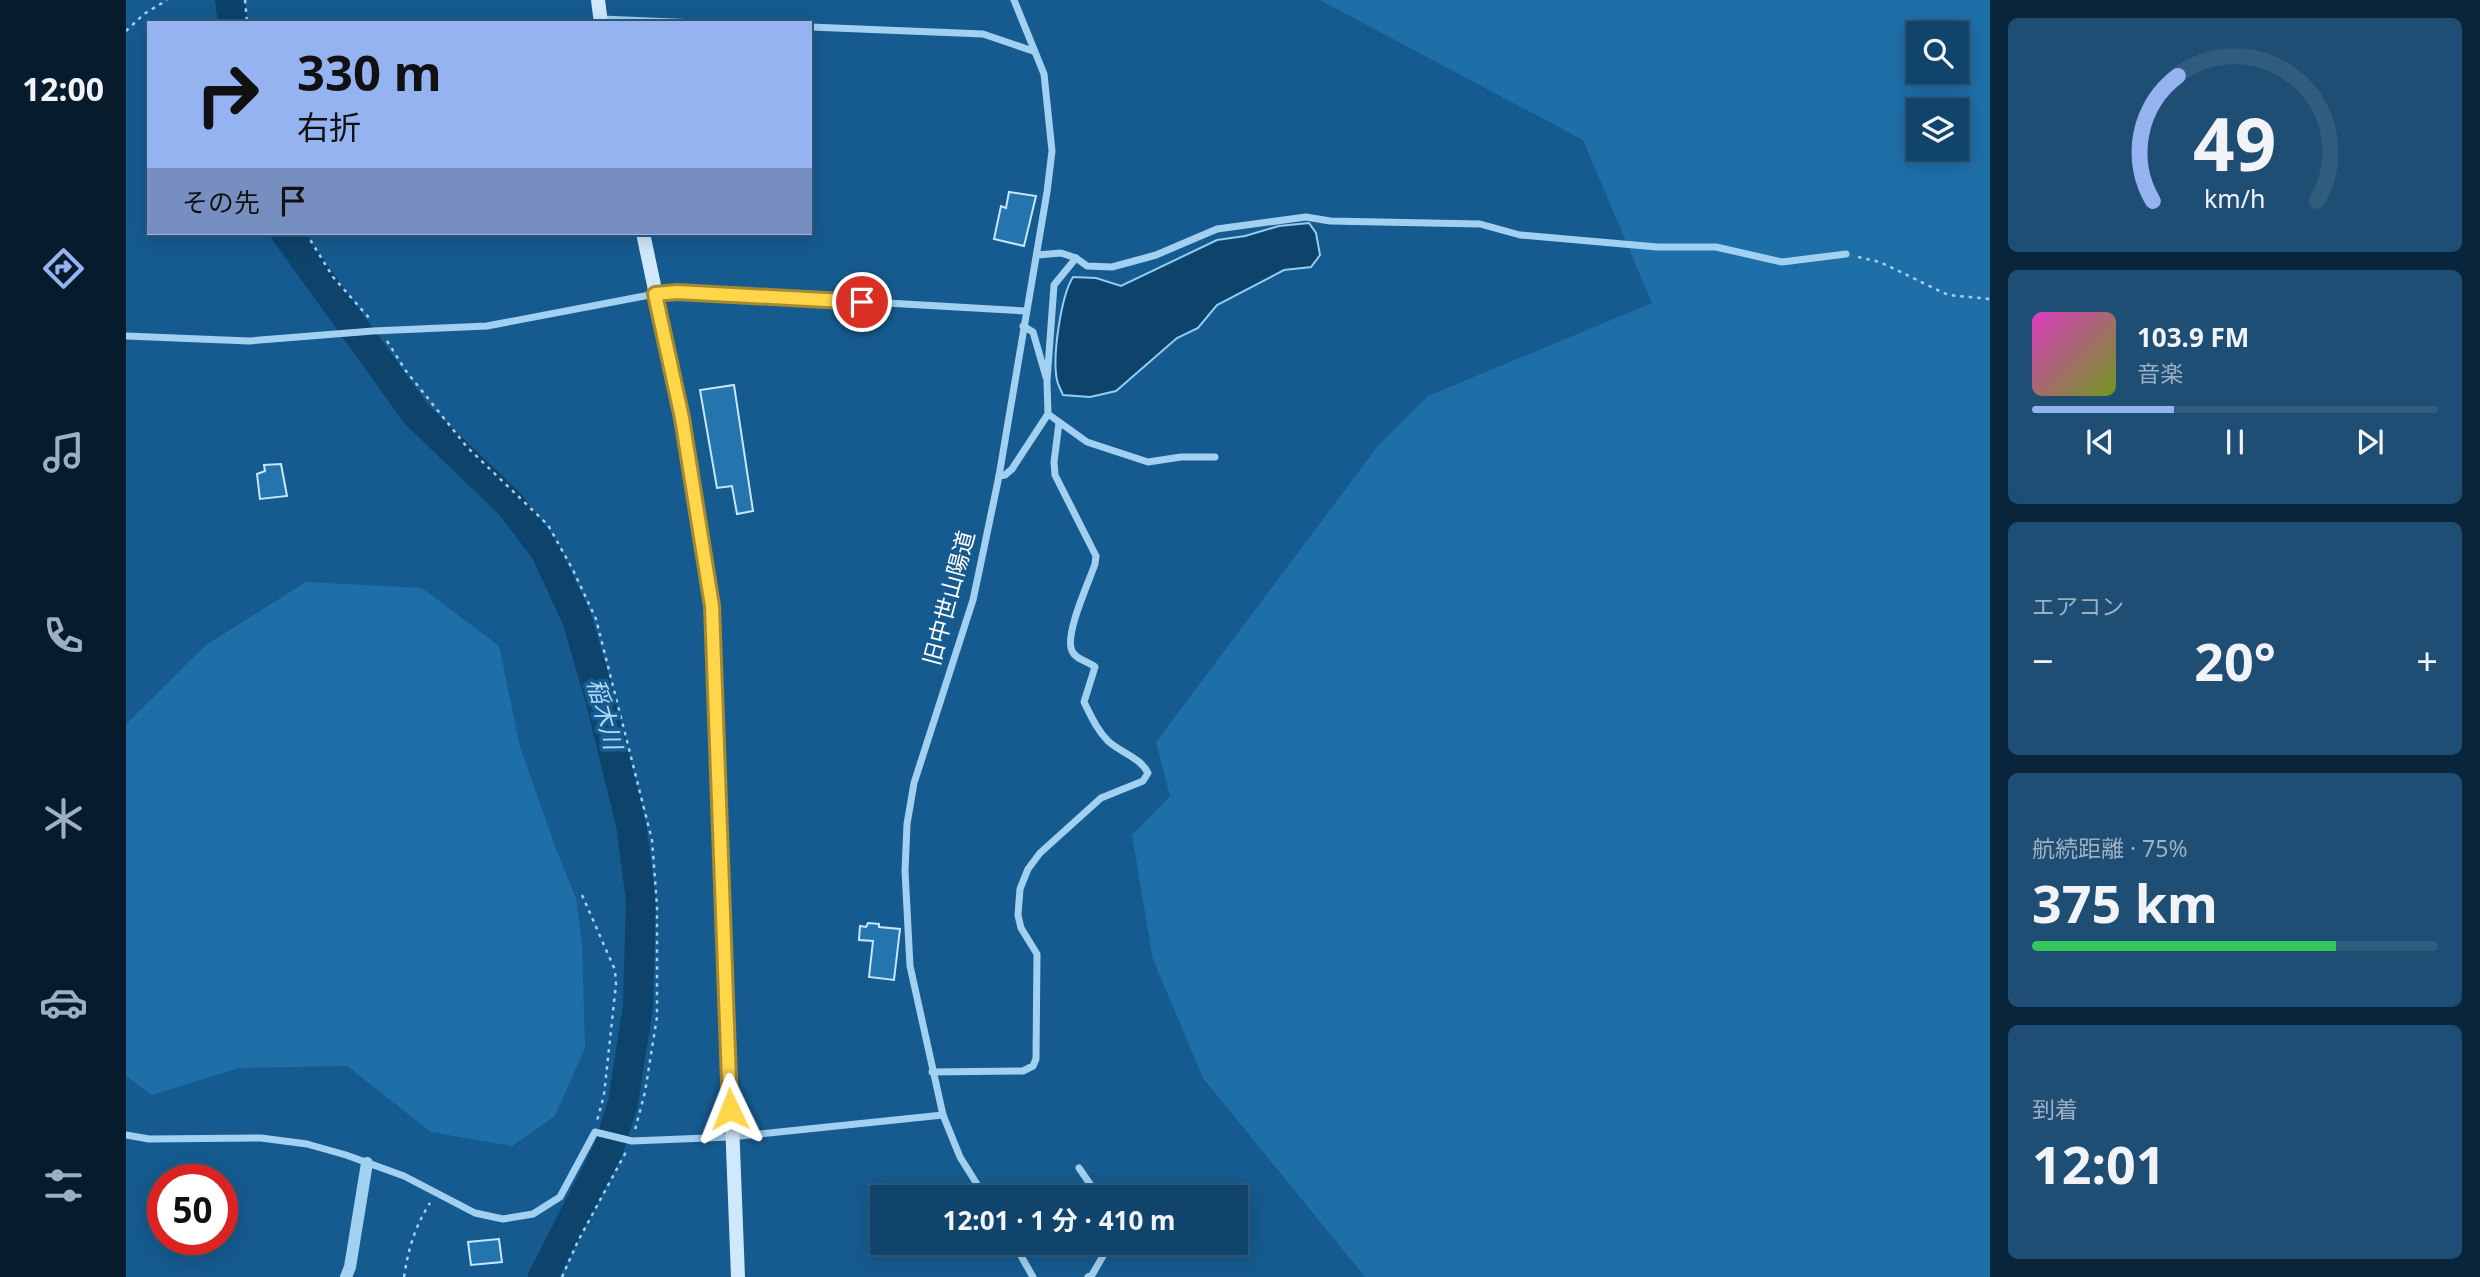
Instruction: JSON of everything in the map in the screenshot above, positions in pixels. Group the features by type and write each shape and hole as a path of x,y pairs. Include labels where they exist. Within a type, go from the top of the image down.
{"main road":[{"path":"598,0 600,21"},
{"path":"643,235 682,418 712,606 738,1277"}],"street":[{"name":"旧中世山陽道","path":"978,1185 960,1157 943,1115 932,1072 910,966 905,871 907,824 914,783 973,600 999,476 1052,150 1044,74 1014,0"},
{"path":"812,27 984,34 1033,51"},
{"path":"1037,255 1061,253 1087,265 1112,267 1156,255 1217,229 1306,216 1329,220 1480,223 1520,235 1657,247 1716,247 1782,262 1846,254"},
{"path":"999,476 1012,469 1048,414 1047,381 1054,285 1076,258"},
{"path":"126,336 249,341 487,326 677,292 1026,311"},
{"path":"1023,326 1033,332 1047,381"},
{"path":"1048,414 1087,442 1148,462 1181,457 1215,457"},
{"path":"932,1072 1023,1071 1033,1066 1036,1059 1037,954 1021,928 1018,915 1020,889 1028,869 1040,853 1101,798 1143,781 1148,773 1144,765 1109,741 1094,723 1084,702 1095,667 1073,655 1070,648 1075,622 1096,556 1055,475 1059,423"},
{"path":"126,1135 149,1139 261,1138 307,1144 404,1176 475,1213 503,1219 533,1213 560,1197 597,1132 630,1141 731,1137 943,1115"},
{"path":"346,1277 350,1268 367,1163"},
{"path":"1079,1168 1091,1185"},
{"path":"1020,1255 1033,1277"},
{"path":"1088,1277 1092,1275 1104,1255"}],"path":[{"path":"126,31 144,14 167,0"},
{"path":"245,0 247,21"},
{"path":"307,235 333,277 467,447 548,525 596,619 652,840 657,906 657,1017 645,1092 630,1141 562,1277"},
{"path":"1846,254 1880,262 1948,295 1990,299"},
{"path":"582,895 615,970 616,984 604,1095 597,1132"},
{"path":"404,1277 407,1256 418,1221 435,1194"}],"shaded area":[{"path":"1320,0 1990,0 1990,1277 1365,1277 1203,1078 1153,959 1132,835 1170,796 1156,742 1377,447 1428,396 1652,303 1583,140"},
{"path":"1309,223 1316,233 1320,255 1311,267 1284,270 1217,305 1198,328 1177,338 1116,391 1090,397 1063,395 1057,382 1057,342 1061,312 1073,277 1096,278 1121,286 1217,240 1245,236 1279,226"},
{"path":"306,582 422,588 499,646 520,747 576,898 582,944 585,1048 555,1116 512,1146 431,1132 347,1066 239,1068 152,1095 126,1076 126,724 206,645"}],"building":[{"path":"1009,192 1036,196 1024,246 994,239 1001,206 1006,208"},
{"path":"734,385 753,511 737,514 732,486 717,488 700,390"},
{"path":"281,464 287,496 260,499 257,474 265,471 264,465"},
{"path":"868,923 900,929 894,980 869,977 873,941 859,940 860,926 866,927"},
{"path":"499,1239 502,1262 471,1265 468,1242"}],"waterway":[{"name":"稲木川","path":"230,0 233,21"},
{"name":"稲木川","path":"287,235 417,415 510,504 545,550 577,619 600,698 631,824 641,900 638,1006 623,1103 608,1150 543,1277"}],"route":[{"path":"730,1109 712,606 682,418 655,294 677,292 862,302"}]}
